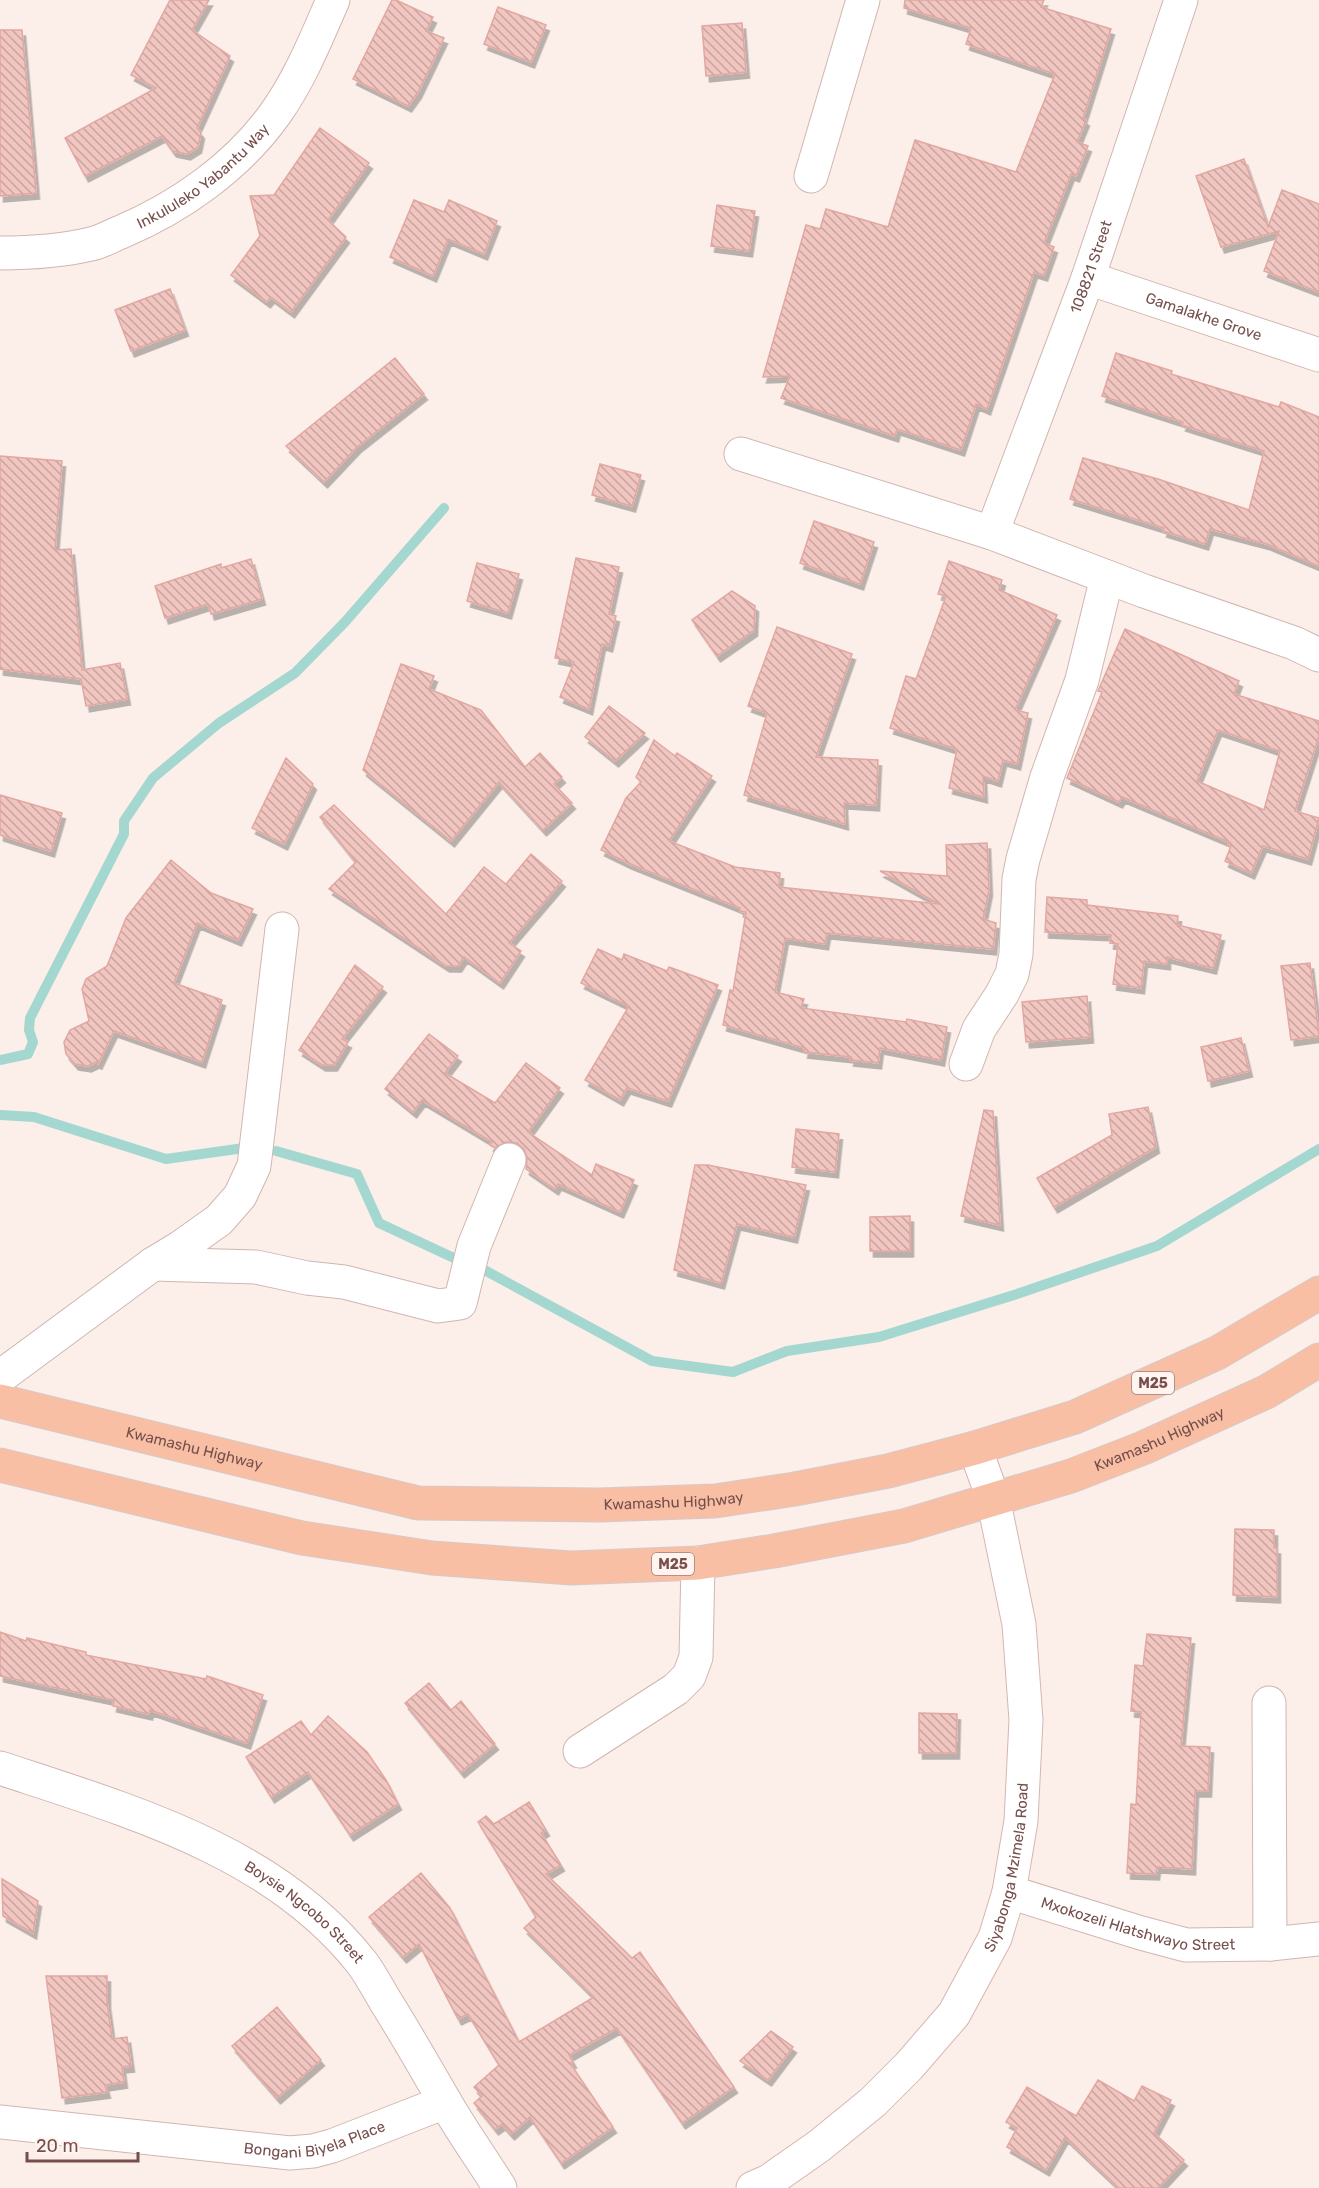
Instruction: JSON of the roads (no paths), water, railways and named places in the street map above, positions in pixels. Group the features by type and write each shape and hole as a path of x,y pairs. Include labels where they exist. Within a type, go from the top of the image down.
{"main road":[{"name":"Kwamashu Highway","path":"0,1401 418,1503 600,1505 715,1501 795,1489 888,1471 975,1448 1075,1417 1217,1353 1319,1293"},
{"name":"Kwamashu Highway","path":"0,1466 302,1538 432,1558 571,1568 698,1563 904,1526 1071,1476 1143,1448 1266,1392 1319,1360"}],"street":[{"name":"Inkululeko Yabantu Way","path":"0,253 37,253 92,244 140,224 195,193 236,159 274,115 302,71 333,0"},
{"path":"811,176 863,0"},
{"name":"108821 Street","path":"992,533 1088,278 1181,0"},
{"name":"Gamalakhe Grove","path":"1088,278 1319,355"},
{"path":"741,454 992,533 1319,654"},
{"path":"966,1064 979,1029 1012,974 1016,954 1019,879 1023,859 1047,777 1082,681 1107,577"},
{"path":"0,1377 153,1264 219,1220 240,1196 254,1166 282,929"},
{"path":"153,1264 256,1267 307,1278 344,1282 438,1306 459,1304 474,1246 509,1160"},
{"name":"Siyabonga Mzimela Road","path":"753,2188 770,2181 819,2146 873,2102 909,2066 954,2014 995,1938 1009,1893 1021,1821 1026,1720 1019,1624 993,1498 975,1448"},
{"path":"580,1751 675,1689 689,1676 696,1657 698,1563"},
{"path":"1269,1703 1270,1944"},
{"name":"Boysie Ngcobo Street","path":"0,1768 133,1812 234,1858 284,1888 318,1914 363,1964 445,2102 500,2188"},
{"name":"Mxokozeli Hlatshwayo Street","path":"1009,1893 1186,1945 1270,1944 1319,1939"},
{"name":"Bongani Biyela Place","path":"0,2122 290,2153 313,2151 332,2146 445,2102"}],"waterway":[{"path":"0,1060 28,1054 33,1042 29,1030 30,1018 124,834 124,821 153,778 219,723 295,673 345,622 444,508"},
{"path":"0,1115 34,1117 166,1159 251,1147"},
{"path":"477,1266 652,1361 733,1372 787,1351 879,1337 1017,1294 1157,1246 1319,1149"},
{"path":"276,1151 357,1174 379,1223 456,1259"}]}
